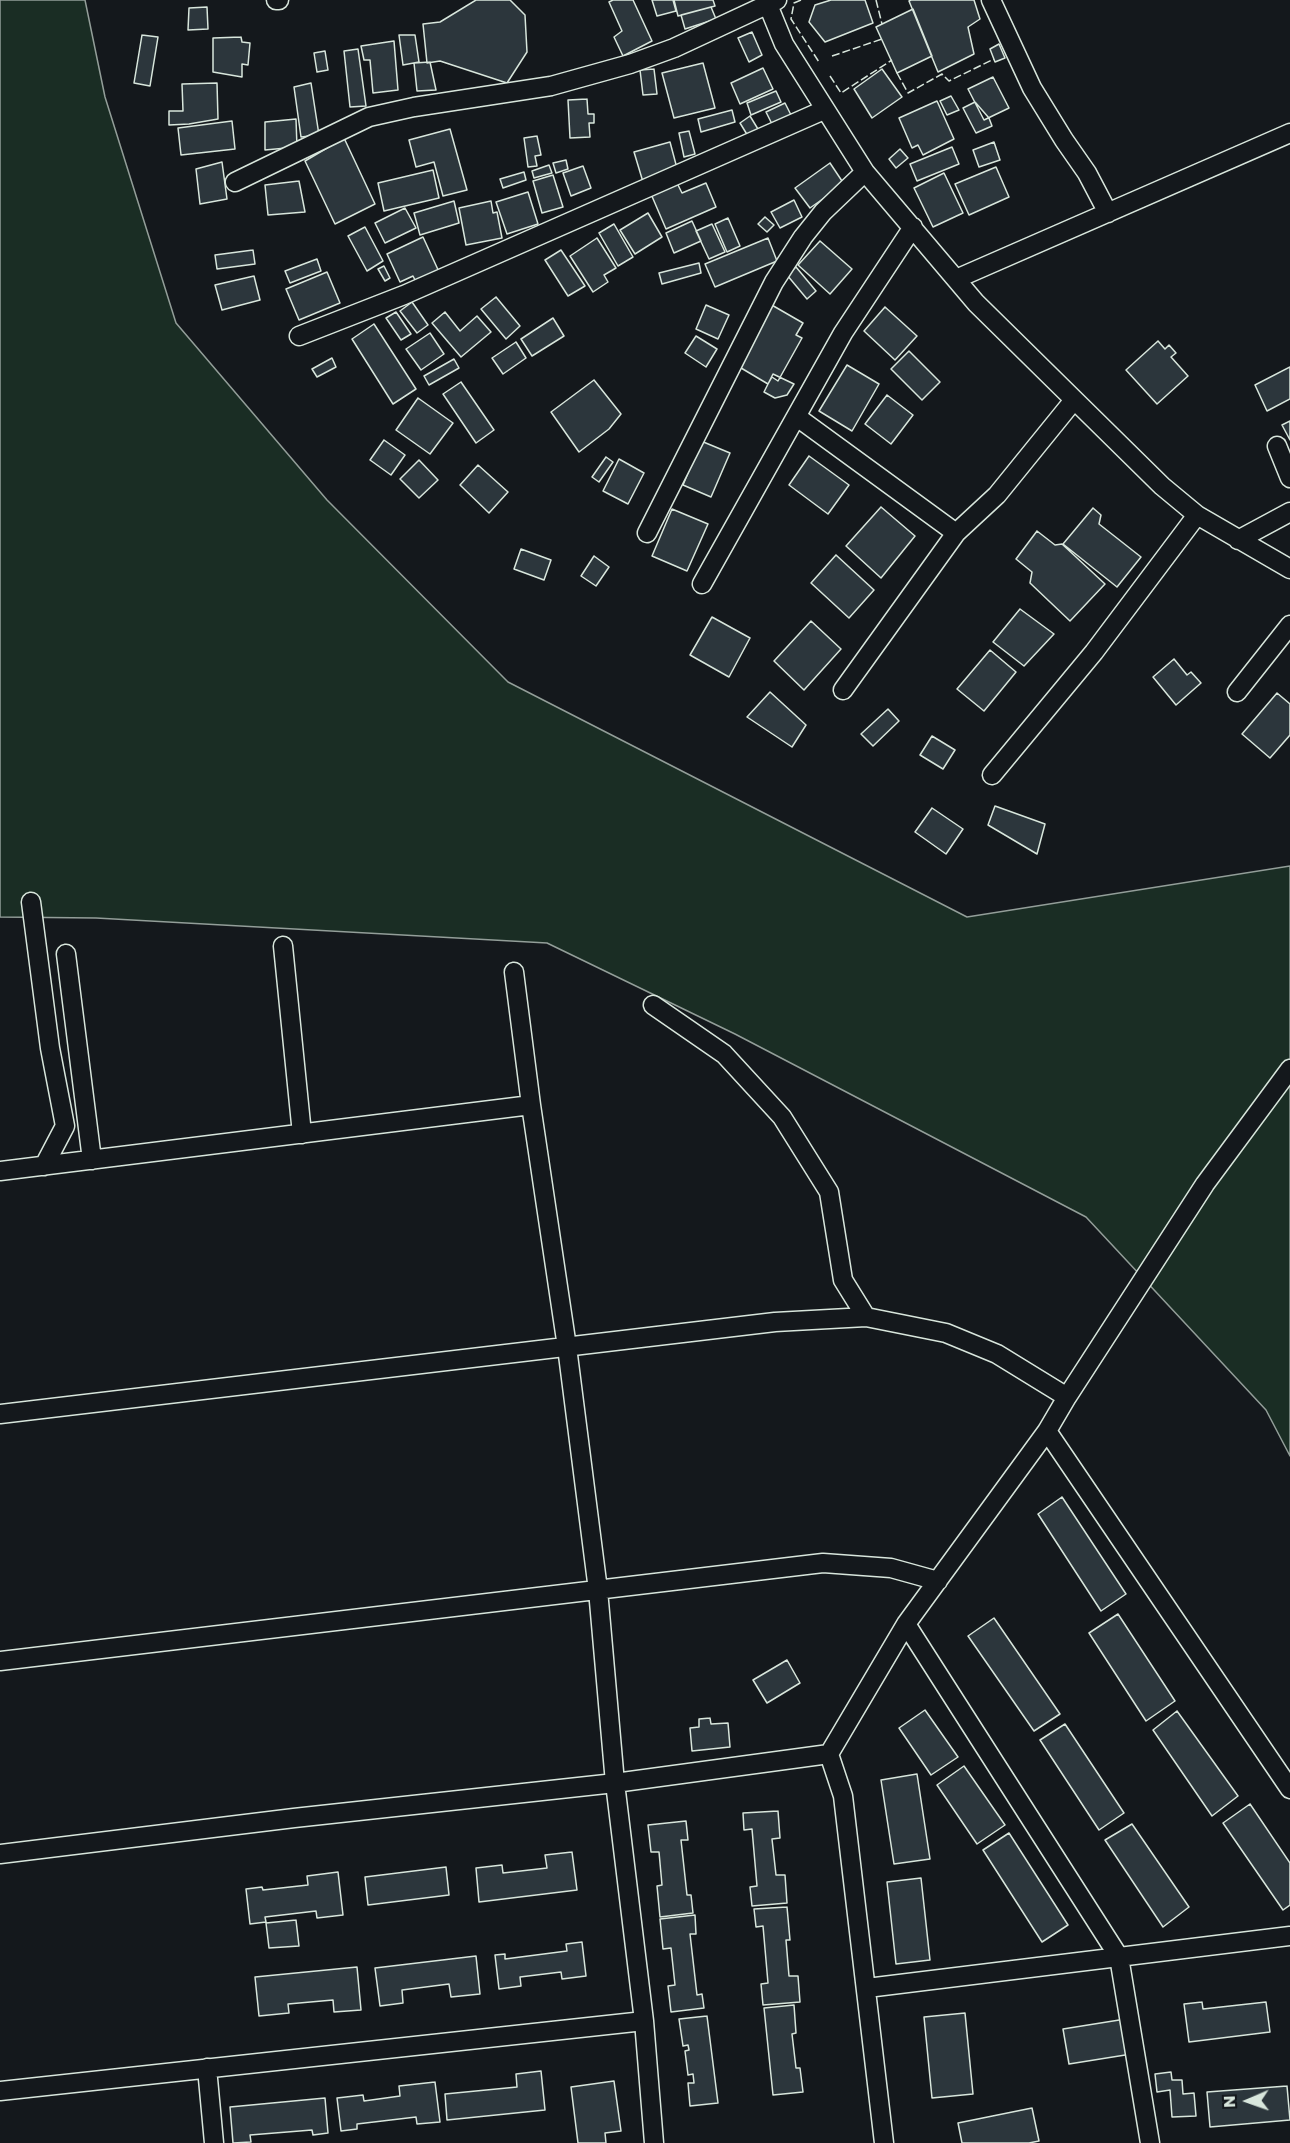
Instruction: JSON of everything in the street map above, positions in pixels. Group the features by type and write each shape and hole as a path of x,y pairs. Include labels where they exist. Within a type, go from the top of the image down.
{"street":[{"path":"991,0 1032,88 1087,173 1108,213"},
{"path":"235,182 369,117 414,107 551,86 630,64 674,48 770,2 784,44 824,110 866,172 976,303 1162,486 1197,515 1290,569"},
{"path":"299,336 404,295 824,110"},
{"path":"956,279 1289,137"},
{"path":"647,533 774,282 803,237 823,212 866,172"},
{"path":"702,584 843,333 913,227"},
{"path":"843,690 956,533 997,495 1074,400"},
{"path":"796,417 956,533"},
{"path":"1277,446 1290,478"},
{"path":"1238,540 1290,512"},
{"path":"992,775 1094,652 1197,515"},
{"path":"1237,692 1290,625"},
{"path":"31,902 50,1048 65,1126 44,1166"},
{"path":"283,946 302,1134"},
{"path":"66,954 92,1160"},
{"path":"514,972 567,1347 598,1590 615,1783 644,2021 654,2143"},
{"path":"654,1005 724,1054 782,1118 829,1192 843,1281 866,1317"},
{"path":"884,2143 843,1796 829,1754 906,1624 1047,1431 1204,1184 1290,1069"},
{"path":"0,1171 531,1105"},
{"path":"0,1414 775,1322 866,1317 946,1334 997,1354 1067,1397"},
{"path":"1047,1431 1290,1789"},
{"path":"0,1660 823,1563 891,1568 938,1581"},
{"path":"906,1624 1119,1957 1150,2143"},
{"path":"0,1854 294,1818 615,1783 829,1754"},
{"path":"867,1988 1290,1936"},
{"path":"0,2091 644,2021"},
{"path":"207,2068 214,2143"}],"green space":[{"path":"0,0 85,0 105,97 176,323 327,500 508,682 967,917 1290,866 1290,1456 1266,1410 1086,1217 735,1034 547,943 96,918 0,917"}],"building":[{"path":"476,0 510,0 525,15 527,52 507,83 440,61 427,63 423,24 440,22"},
{"path":"633,0 652,41 623,56 614,37 622,31 609,2"},
{"path":"652,0 673,0 676,11 657,16"},
{"path":"674,0 713,0 715,6 678,16"},
{"path":"831,0 865,0 873,23 825,42 809,22 815,5"},
{"path":"974,0 980,19 968,27 974,54 938,72 909,1"},
{"path":"207,7 208,29 188,30 189,8"},
{"path":"711,7 716,19 685,29 681,15"},
{"path":"913,9 932,56 897,73 876,27"},
{"path":"752,32 762,55 749,62 738,38"},
{"path":"142,35 158,37 150,86 134,83"},
{"path":"399,35 415,35 419,62 403,65"},
{"path":"241,37 242,42 250,43 248,65 242,64 242,77 213,72 213,38"},
{"path":"394,41 398,90 373,93 370,60 364,60 361,46"},
{"path":"999,44 1005,58 995,62 990,49"},
{"path":"358,49 366,106 350,107 344,51"},
{"path":"325,51 328,70 317,72 314,53"},
{"path":"430,62 436,90 417,91 414,63"},
{"path":"703,63 715,108 674,118 662,73"},
{"path":"763,68 773,89 740,104 731,83"},
{"path":"654,69 657,94 643,95 640,70"},
{"path":"882,69 902,97 872,118 854,89"},
{"path":"993,77 1009,108 984,120 968,89"},
{"path":"217,83 218,119 169,125 169,111 183,111 182,84"},
{"path":"311,83 319,135 301,137 294,87"},
{"path":"776,91 781,102 751,115 747,103"},
{"path":"951,96 959,110 947,115 940,101"},
{"path":"587,99 588,114 594,114 594,123 589,123 590,137 570,138 568,100"},
{"path":"937,101 954,139 923,155 918,145 912,148 899,118"},
{"path":"975,102 989,118 992,126 976,133 963,108"},
{"path":"785,103 791,115 772,124 766,112"},
{"path":"732,110 735,122 701,132 698,119"},
{"path":"750,116 761,134 751,141 740,123"},
{"path":"296,119 297,147 265,150 265,122"},
{"path":"232,121 235,149 181,155 178,128"},
{"path":"450,129 467,190 443,196 434,162 416,167 409,140"},
{"path":"689,131 695,154 684,157 679,133"},
{"path":"537,136 541,155 535,156 537,166 528,167 524,138"},
{"path":"344,138 375,204 335,224 305,161"},
{"path":"670,142 678,172 643,182 634,152"},
{"path":"994,142 1000,160 979,167 973,150"},
{"path":"952,147 959,164 917,181 910,164"},
{"path":"900,149 908,158 896,168 889,159"},
{"path":"566,160 568,169 556,173 553,163"},
{"path":"222,162 227,199 200,204 196,169"},
{"path":"830,163 844,184 810,208 795,188"},
{"path":"549,165 552,173 534,178 532,171"},
{"path":"583,166 591,188 571,196 563,173"},
{"path":"996,167 1009,197 969,215 955,184"},
{"path":"433,170 439,198 384,211 378,183"},
{"path":"524,172 526,180 503,188 500,179"},
{"path":"944,173 963,213 933,227 914,188"},
{"path":"553,175 563,207 542,213 533,181"},
{"path":"299,181 305,212 268,215 265,185"},
{"path":"677,183 682,193 706,183 716,207 666,229 651,194"},
{"path":"528,192 538,224 507,234 496,202"},
{"path":"794,200 802,217 780,228 771,212"},
{"path":"454,201 459,223 420,235 414,213"},
{"path":"491,201 493,213 497,212 502,238 466,245 459,208"},
{"path":"405,208 416,228 385,243 375,223"},
{"path":"648,213 662,237 635,254 620,230"},
{"path":"765,217 774,225 767,232 758,224"},
{"path":"728,218 740,246 727,252 715,224"},
{"path":"692,221 701,241 674,253 666,233"},
{"path":"614,224 633,257 618,266 599,233"},
{"path":"712,224 725,252 709,259 696,231"},
{"path":"365,227 383,261 367,271 348,236"},
{"path":"423,237 440,274 417,284 413,276 400,282 387,254"},
{"path":"597,238 616,268 604,275 608,282 593,292 570,256"},
{"path":"768,238 777,261 715,287 705,264"},
{"path":"820,241 852,269 830,294 798,265"},
{"path":"253,250 255,264 217,269 215,255"},
{"path":"561,250 585,286 568,296 545,260"},
{"path":"317,259 321,271 290,283 285,271"},
{"path":"699,263 701,273 662,284 659,273"},
{"path":"384,266 390,278 385,281 378,269"},
{"path":"796,267 816,291 807,299 787,275"},
{"path":"327,272 340,303 299,320 286,289"},
{"path":"254,276 260,300 222,310 215,285"},
{"path":"496,297 520,326 506,339 481,309"},
{"path":"412,302 428,325 417,333 400,311"},
{"path":"770,304 803,323 796,335 802,338 778,381 772,377 768,384 736,365"},
{"path":"706,305 729,315 718,339 696,329"},
{"path":"885,307 917,336 895,360 864,331"},
{"path":"396,312 411,334 401,340 386,318"},
{"path":"445,312 460,331 477,316 491,332 461,357 432,323"},
{"path":"553,318 564,336 532,356 521,339"},
{"path":"374,324 416,389 393,404 352,339"},
{"path":"430,333 444,354 421,370 406,349"},
{"path":"696,336 717,349 706,367 685,353"},
{"path":"1158,341 1165,349 1169,345 1176,353 1171,357 1188,376 1157,404 1126,370"},
{"path":"516,342 526,358 503,374 492,358"},
{"path":"909,351 940,382 922,400 891,369"},
{"path":"332,358 336,367 317,377 312,369"},
{"path":"454,359 459,368 429,385 424,376"},
{"path":"847,365 879,384 852,431 819,411"},
{"path":"1290,367 1290,399 1267,411 1255,385"},
{"path":"773,374 794,384 787,395 775,398 764,392"},
{"path":"594,380 621,414 609,429 579,452 551,412"},
{"path":"461,382 494,430 476,443 443,394"},
{"path":"887,395 913,415 891,444 865,424"},
{"path":"418,398 453,423 430,454 396,430"},
{"path":"1290,421 1290,440 1282,425"},
{"path":"384,440 405,455 391,475 370,460"},
{"path":"701,441 730,453 711,497 683,485"},
{"path":"809,456 849,485 828,514 789,485"},
{"path":"606,457 613,462 599,482 592,477"},
{"path":"619,459 644,473 628,504 603,491"},
{"path":"419,460 438,480 419,498 400,479"},
{"path":"478,465 508,492 489,513 460,485"},
{"path":"881,507 915,536 881,578 846,546"},
{"path":"1093,508 1101,515 1099,524 1141,557 1117,587 1063,544"},
{"path":"672,509 708,524 687,571 652,556"},
{"path":"1037,531 1055,545 1062,544 1105,584 1070,621 1030,583 1032,572 1016,559"},
{"path":"521,549 551,560 544,580 514,569"},
{"path":"836,555 874,590 849,618 811,583"},
{"path":"594,556 609,567 596,586 581,576"},
{"path":"1020,609 1054,634 1024,666 993,642"},
{"path":"712,617 750,638 729,677 690,655"},
{"path":"811,621 841,649 804,690 774,661"},
{"path":"990,650 1016,672 984,711 957,689"},
{"path":"1174,659 1187,675 1191,672 1201,683 1176,705 1153,677"},
{"path":"770,692 806,725 792,747 747,717"},
{"path":"1277,693 1290,704 1290,735 1270,758 1242,734"},
{"path":"888,709 899,721 873,746 861,734"},
{"path":"932,736 955,750 943,769 920,755"},
{"path":"995,806 1045,824 1037,854 988,825"},
{"path":"932,808 963,829 946,854 915,832"},
{"path":"1062,1497 1126,1594 1101,1611 1038,1514"},
{"path":"1118,1614 1175,1701 1146,1721 1089,1633"},
{"path":"994,1618 1060,1714 1034,1731 968,1636"},
{"path":"787,1660 800,1683 767,1703 753,1680"},
{"path":"925,1710 958,1757 931,1775 899,1728"},
{"path":"1177,1711 1238,1796 1212,1816 1153,1730"},
{"path":"710,1718 711,1724 728,1723 730,1747 692,1751 690,1728 699,1727 699,1719"},
{"path":"1065,1724 1124,1813 1099,1830 1040,1740"},
{"path":"964,1766 1005,1825 977,1844 937,1785"},
{"path":"917,1774 930,1859 894,1864 881,1780"},
{"path":"1250,1804 1290,1863 1290,1905 1283,1910 1223,1823"},
{"path":"778,1811 780,1838 772,1839 776,1875 785,1875 787,1903 752,1906 750,1887 757,1886 752,1829 744,1830 743,1813"},
{"path":"686,1821 688,1840 681,1840 687,1895 691,1895 693,1913 660,1917 657,1886 662,1885 659,1852 651,1852 648,1825"},
{"path":"1132,1824 1189,1907 1163,1927 1105,1840"},
{"path":"1009,1833 1068,1925 1042,1942 983,1850"},
{"path":"572,1852 577,1890 479,1902 476,1868 502,1865 503,1873 547,1868 545,1855"},
{"path":"446,1867 449,1895 368,1905 365,1877"},
{"path":"338,1872 343,1915 317,1918 316,1911 265,1917 266,1922 250,1924 246,1889 262,1887 263,1890 308,1885 307,1876"},
{"path":"921,1878 930,1960 896,1964 887,1882"},
{"path":"787,1907 790,1940 786,1940 789,1976 798,1976 800,2002 763,2005 761,1984 768,1983 763,1926 756,1927 754,1909"},
{"path":"695,1915 696,1934 690,1934 697,1995 702,1994 704,2008 671,2012 668,1986 675,1985 671,1948 663,1949 660,1919"},
{"path":"296,1920 299,1946 269,1948 266,1923"},
{"path":"582,1942 586,1976 562,1979 561,1972 520,1977 521,1986 499,1989 495,1955 505,1954 505,1959 567,1951 566,1944"},
{"path":"476,1956 480,1994 451,1997 449,1984 402,1990 403,2003 380,2006 375,1968"},
{"path":"357,1967 361,2010 334,2012 333,2000 288,2004 289,2013 259,2016 255,1977"},
{"path":"1202,2002 1203,2009 1266,2002 1270,2032 1189,2042 1184,2004"},
{"path":"794,2005 796,2033 792,2034 796,2068 800,2068 803,2092 773,2095 764,2008"},
{"path":"965,2013 973,2094 932,2098 924,2017"},
{"path":"707,2016 718,2103 690,2106 688,2083 694,2083 693,2074 688,2075 685,2051 689,2050 688,2045 683,2046 679,2019"},
{"path":"1138,2017 1144,2052 1069,2064 1063,2029"},
{"path":"541,2071 545,2110 447,2120 445,2094 517,2087 516,2074"},
{"path":"1171,2072 1172,2080 1182,2080 1183,2094 1194,2093 1196,2116 1172,2117 1170,2090 1157,2092 1155,2074"},
{"path":"614,2081 621,2131 605,2133 606,2143 578,2143 571,2087"},
{"path":"435,2082 440,2122 417,2124 416,2117 357,2124 357,2129 341,2131 337,2098 363,2095 364,2101 400,2096 399,2086"},
{"path":"1287,2086 1290,2120 1210,2127 1207,2092"},
{"path":"325,2098 328,2133 313,2135 312,2130 250,2135 251,2142 233,2143 230,2107"},
{"path":"1032,2108 1039,2141 962,2143 958,2123"}],"fence":[{"path":"801,0 794,3 791,19 819,62"},
{"path":"876,0 882,24"},
{"path":"832,56 882,39"},
{"path":"897,73 908,93 942,74 949,81 994,59"},
{"path":"830,76 841,93 892,60"}]}
